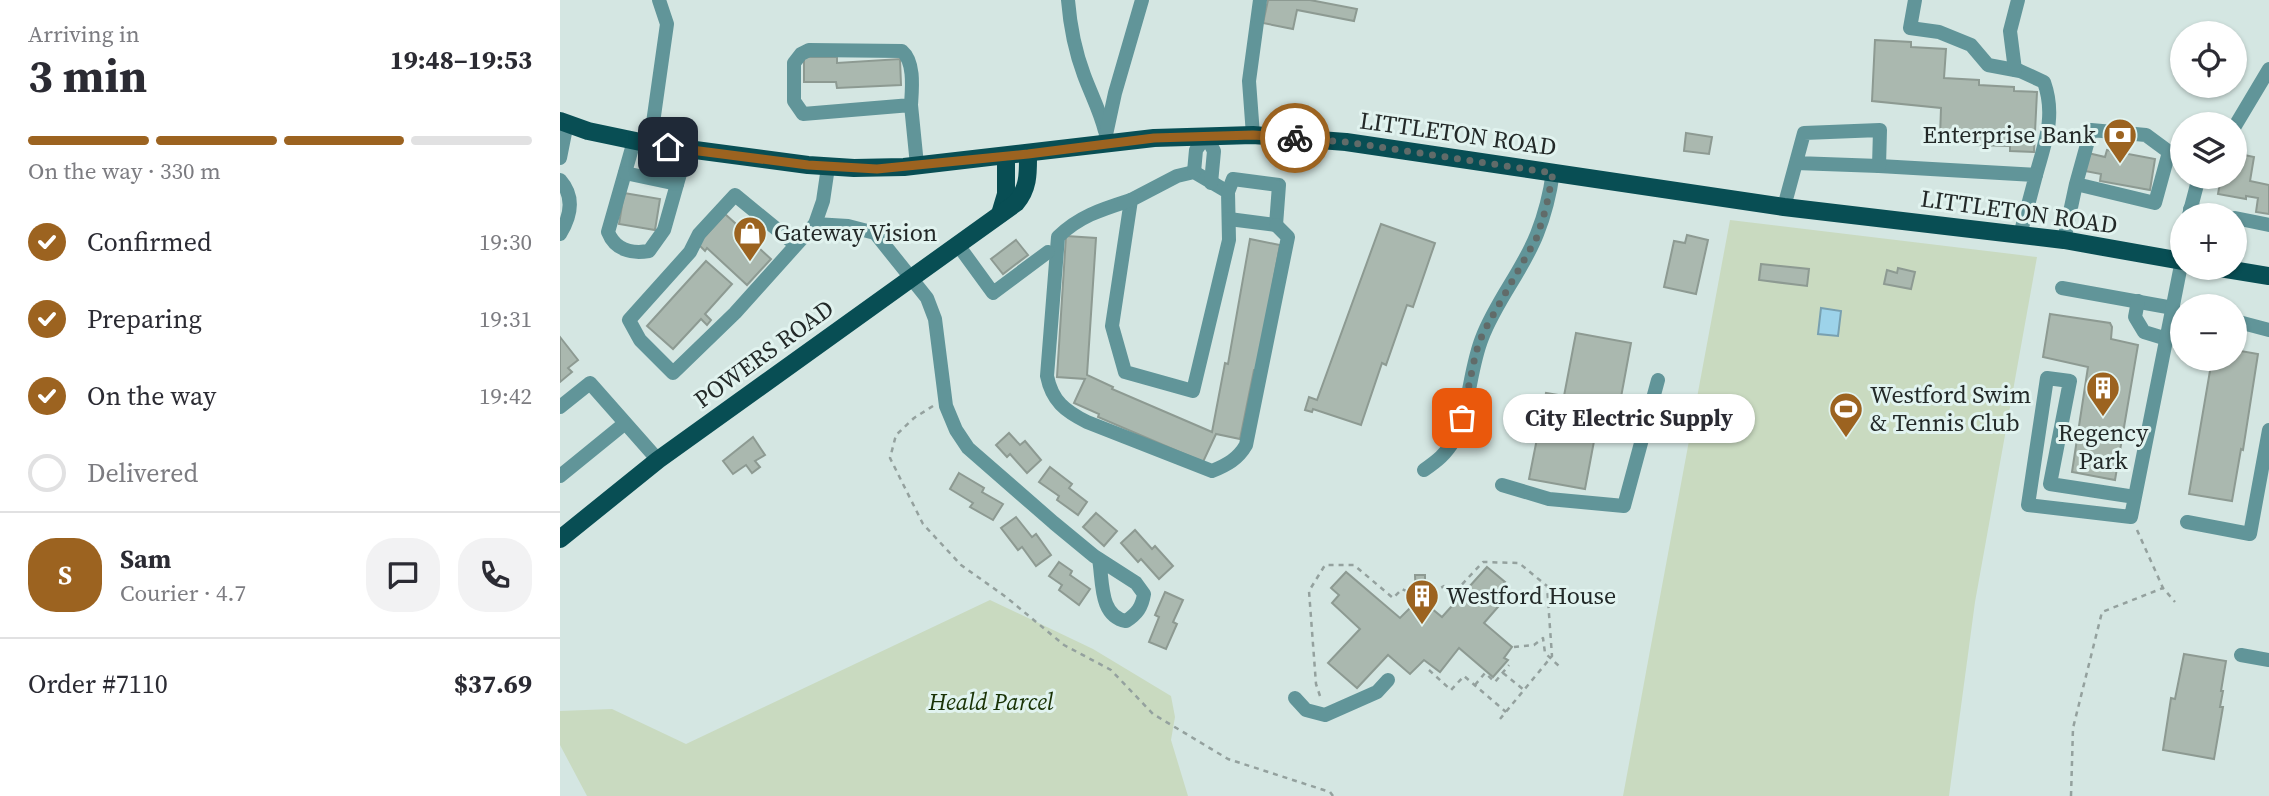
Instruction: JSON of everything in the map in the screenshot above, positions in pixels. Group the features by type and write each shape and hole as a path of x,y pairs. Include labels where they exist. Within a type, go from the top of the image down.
{"main road":[{"name":"LITTLETON ROAD","path":"563,122 642,143 828,167 877,169 1028,154 1105,138 1253,135 1346,142 1784,208 2064,240 2170,259"},
{"name":"POWERS ROAD","path":"560,539 658,460 1000,215 1022,196 1028,173 1028,154"},
{"path":"1000,215 1006,194 1006,156"},
{"path":"2247,272 2269,276"}],"street":[{"path":"659,0 667,24 642,143 625,173 608,232 612,241 634,253 649,251 664,230 687,149"},
{"path":"1068,0 1084,75 1099,109 1105,138"},
{"path":"1105,138 1142,0"},
{"path":"1253,135 1249,81 1260,0"},
{"path":"1915,0 1910,28 1940,33 1971,45 1988,65 2015,70 2044,82 2050,99 2048,138 2020,235"},
{"path":"2015,70 2010,31 2018,0"},
{"path":"911,105 803,114 793,101 794,63 801,54 809,50 902,51 907,55 913,84 911,105 917,165"},
{"path":"2243,112 2269,69"},
{"path":"560,158 563,122"},
{"path":"1784,208 1804,132 1880,130 1879,166"},
{"path":"2064,240 2076,184 2091,130 2146,135 2169,152 2155,204 2076,184"},
{"path":"1194,173 1196,150 1206,136 1214,151 1211,183"},
{"path":"1796,163 2036,175"},
{"path":"796,245 734,195 699,234 690,252 629,320 639,340 673,373 735,313 815,224 823,201 828,167"},
{"path":"625,173 677,184"},
{"path":"1228,192 1194,173 1177,176 1131,200 1090,214 1070,225 1058,237 1047,376 1050,393 1072,414 1212,471 1226,466 1241,455 1246,444 1288,237 1276,225 1229,219"},
{"path":"1424,470 1446,455 1455,438 1483,333 1537,237 1553,173"},
{"path":"1131,200 1112,326 1125,372 1193,391 1229,240 1228,192 1233,179 1279,185 1276,225"},
{"path":"560,180 569,190 569,210 560,234"},
{"path":"2247,221 2269,226"},
{"path":"815,224 848,226 875,233 927,298 935,319 944,398 956,430 968,447 1099,559"},
{"path":"958,245 993,293 1048,252"},
{"path":"2062,288 2170,307"},
{"path":"2138,301 2135,317 2144,332 2167,338"},
{"path":"2135,497 2050,484 2070,381 2047,378 2028,505 2131,517 2170,323"},
{"path":"2247,324 2269,330"},
{"path":"1502,485 1549,499 1624,506 1658,380"},
{"path":"560,407 590,383 658,460"},
{"path":"560,476 624,424"},
{"path":"2187,522 2250,534 2269,430"},
{"path":"2241,655 2269,660"},
{"path":"1295,698 1306,710 1325,715 1377,692 1388,680"}],"path":[{"path":"944,398 914,418 896,435 891,458 923,524 961,565 1006,597 1064,645 1111,670 1153,714 1228,759 1330,792 1333,796"},
{"path":"2131,517 2163,588 2175,602"},
{"path":"1320,696 1316,684 1309,591 1325,565 1354,565 1394,598 1402,589 1409,592 1434,593 1444,586 1452,595 1483,562 1519,563 1547,586 1552,656 1500,719"},
{"path":"2071,796 2073,728 2102,612 2163,588"},
{"path":"1514,647 1534,645 1543,638 1545,653 1560,667"},
{"path":"1475,685 1485,673 1495,682 1509,665"},
{"path":"1429,670 1451,690 1464,676 1506,712"},
{"path":"1503,673 1524,690"}],"green space":[{"name":"Westford Swim & Tennis Club","path":"1730,220 2037,257 1975,602 1949,796 1623,796"},
{"name":"Heald Parcel","path":"990,600 1093,649 1171,696 1175,717 1171,740 1188,796 587,796 560,745 560,711 612,709 686,744"}],"water":[{"path":"1821,308 1841,311 1838,336 1818,334"}],"building":[{"path":"1268,0 1310,0 1357,9 1354,21 1297,10 1293,29 1263,23"},
{"path":"1875,40 1911,42 1911,47 1946,49 1944,78 1979,80 1979,85 2014,87 2014,91 2037,92 2034,152 2010,151 2010,146 1975,145 1975,139 1940,138 1941,108 1872,101"},
{"path":"804,57 837,57 837,63 900,59 901,85 837,88 836,82 804,82"},
{"path":"1686,133 1712,137 1709,154 1684,151"},
{"name":"Enterprise Bank","path":"2107,150 2155,159 2150,190 2100,181 2101,174 2085,171 2088,153 2105,157"},
{"path":"2247,156 2254,157 2250,181 2269,185 2269,214 2256,212 2258,198 2246,196 2246,199 2218,194 2219,189 2247,189"},
{"path":"624,193 660,199 655,230 619,224"},
{"path":"725,214 745,232 749,227 757,235 751,241 771,259 747,285 707,248 705,251 698,244"},
{"path":"1381,224 1435,243 1413,307 1407,305 1386,365 1382,363 1361,425 1313,409 1312,412 1305,410 1309,397 1317,400"},
{"path":"1687,235 1708,240 1696,294 1664,287 1674,241 1685,243"},
{"path":"1066,236 1096,238 1087,375 1113,387 1112,389 1212,432 1225,363 1228,364 1250,239 1280,245 1257,370 1254,370 1240,439 1216,434 1203,462 1098,417 1099,414 1074,403 1085,379 1057,377"},
{"path":"1016,240 1028,255 1003,274 991,259"},
{"path":"706,261 732,284 705,314 711,320 707,325 701,319 673,349 647,326"},
{"path":"1761,264 1809,269 1807,286 1759,280"},
{"path":"1898,268 1915,272 1911,289 1884,284 1887,270 1897,273"},
{"name":"Regency Park","path":"2050,314 2110,323 2111,339 2138,345 2115,480 2072,472 2088,367 2043,357"},
{"path":"1576,333 1631,343 1619,408 1601,404 1585,489 1529,479 1546,393 1564,396"},
{"path":"560,337 578,360 568,368 572,372 560,382"},
{"path":"2247,352 2258,354 2232,501 2189,494 2210,371 2247,371"},
{"path":"1009,433 1020,445 1025,441 1041,460 1027,473 1010,454 1007,457 996,445"},
{"path":"753,437 765,455 755,461 760,467 752,473 746,465 733,474 723,461"},
{"path":"1050,467 1072,484 1069,488 1087,502 1078,515 1057,500 1059,496 1039,482"},
{"path":"959,473 984,488 982,492 1003,504 993,520 970,507 973,503 950,489"},
{"path":"1096,513 1117,531 1104,546 1083,527"},
{"path":"1016,517 1032,537 1036,534 1051,555 1036,566 1022,547 1018,550 1001,528"},
{"path":"1135,530 1152,549 1155,546 1173,566 1159,579 1141,559 1138,562 1121,543"},
{"path":"1059,562 1072,571 1070,575 1090,589 1079,605 1059,590 1062,585 1049,576"},
{"name":"Westford House","path":"1487,567 1505,582 1496,593 1504,600 1484,623 1512,647 1504,658 1508,660 1493,677 1459,648 1440,672 1424,660 1410,674 1388,655 1357,688 1328,663 1360,629 1332,603 1339,595 1331,588 1346,572 1400,618 1416,602 1415,575 1425,575 1425,603 1442,617"},
{"path":"1165,592 1183,600 1173,622 1177,624 1166,649 1149,642 1159,617 1155,615"},
{"path":"2184,654 2226,661 2221,691 2220,707 2223,707 2214,759 2163,750 2171,698 2175,699"}],"way so far":[{"path":"1295,138 1346,142 1553,173 1537,237 1483,333 1476,352 1462,418"}],"place":[{"name":"Enterprise Bank","path":"2120,165"},
{"name":"Gateway Vision","path":"750,263"},
{"name":"City Electric Supply","path":"1462,418"},
{"name":"Regency Park","path":"2103,418"},
{"name":"Westford Swim & Tennis Club","path":"1846,439"},
{"name":"Westford House","path":"1422,626"}],"route":[{"path":"668,147 808,165 877,169 1176,136 1253,135 1295,138"}]}
